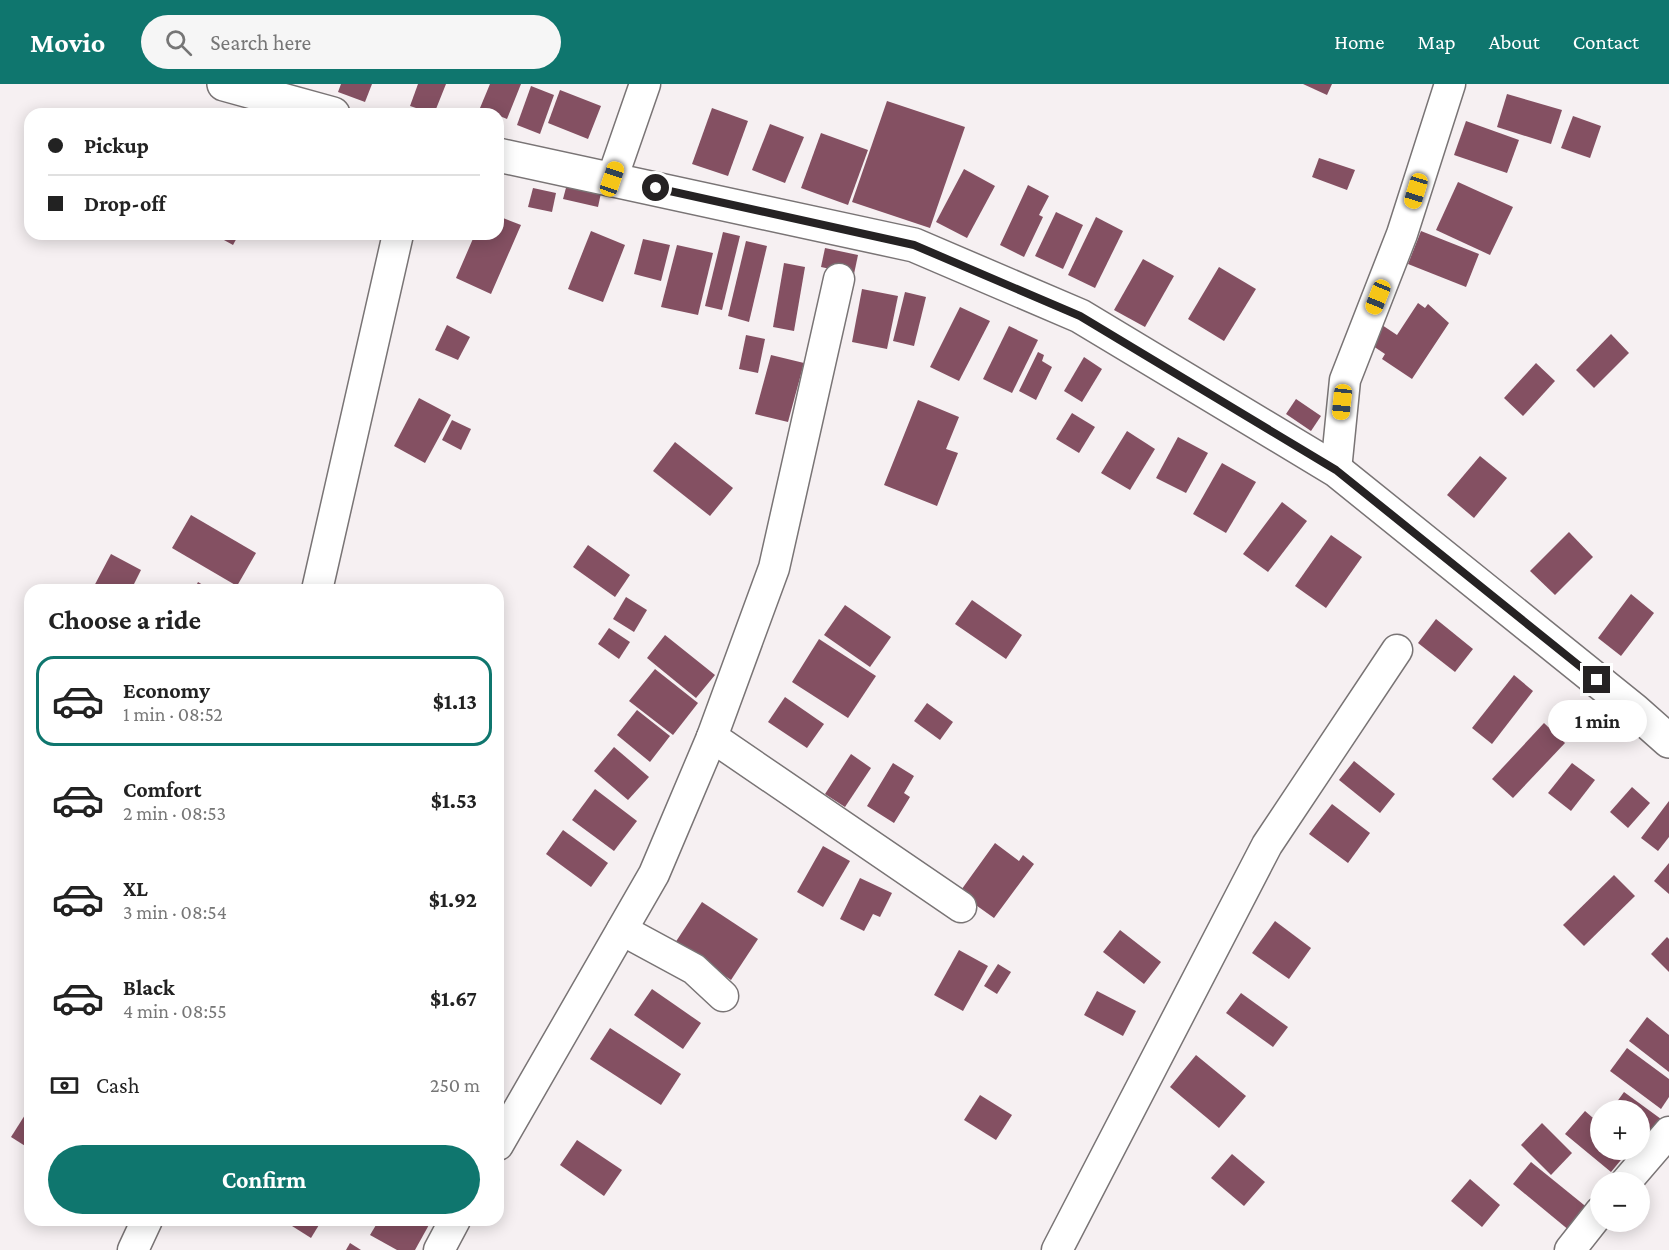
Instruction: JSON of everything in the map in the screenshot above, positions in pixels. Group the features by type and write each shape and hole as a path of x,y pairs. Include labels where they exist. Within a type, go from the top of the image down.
{"street":[{"path":"224,84 311,108"},
{"path":"612,179 645,84"},
{"path":"1336,470 1345,380 1402,234 1450,84"},
{"path":"504,156 914,245 1080,316 1336,470 1634,710 1669,741"},
{"path":"318,584 397,240"},
{"path":"504,1135 654,874 712,737 774,568 839,279"},
{"path":"1057,1250 1267,846 1397,650"},
{"path":"712,737 961,908"},
{"path":"622,930 694,969 723,996"},
{"path":"1635,1172 1669,1132"},
{"path":"1570,1250 1590,1225"},
{"path":"133,1250 144,1226"},
{"path":"439,1250 452,1226"}],"building":[{"path":"341,84 372,84 365,102 338,92"},
{"path":"418,84 446,84 436,108 410,106"},
{"path":"490,84 521,84 507,119 504,118 504,108 480,108"},
{"path":"1303,84 1332,84 1327,95"},
{"path":"531,86 554,95 540,134 517,125"},
{"path":"560,90 601,106 588,139 548,123"},
{"path":"1507,94 1562,110 1551,144 1497,127"},
{"path":"887,101 965,127 930,228 852,202"},
{"path":"712,108 748,121 728,176 692,164"},
{"path":"1573,116 1601,126 1590,158 1561,148"},
{"path":"1466,121 1519,140 1507,173 1454,155"},
{"path":"770,124 804,137 785,183 752,170"},
{"path":"821,133 868,150 848,205 801,188"},
{"path":"1319,158 1355,170 1347,190 1312,177"},
{"path":"964,169 995,186 967,238 936,222"},
{"path":"1458,182 1513,207 1490,255 1436,230"},
{"path":"567,184 601,193 598,207 563,199"},
{"path":"1028,185 1049,196 1039,215 1043,217 1024,257 1000,245"},
{"path":"533,188 556,193 552,212 528,207"},
{"path":"1056,212 1083,225 1063,269 1035,256"},
{"path":"1096,217 1123,231 1095,288 1068,275"},
{"path":"504,218 521,225 491,294 456,278 472,240 504,240"},
{"path":"591,231 625,245 603,302 568,289"},
{"path":"1421,231 1479,254 1466,287 1408,264"},
{"path":"723,232 740,236 722,310 705,306"},
{"path":"643,239 670,245 661,281 634,274"},
{"path":"224,240 236,240 233,245"},
{"path":"746,241 767,246 749,322 728,316"},
{"path":"677,245 713,253 698,315 661,307"},
{"path":"825,248 858,255 854,274 821,267"},
{"path":"1143,259 1174,276 1145,327 1114,310"},
{"path":"784,263 805,267 794,331 773,327"},
{"path":"1219,267 1256,289 1224,341 1188,319"},
{"path":"862,289 898,296 887,349 852,342"},
{"path":"905,292 926,297 914,346 893,341"},
{"path":"1418,303 1425,308 1428,304 1449,323 1412,379 1382,359 1385,354 1367,342 1379,323 1397,335"},
{"path":"960,307 990,321 959,381 930,367"},
{"path":"447,325 470,337 458,360 435,350"},
{"path":"1009,326 1038,340 1012,393 983,379"},
{"path":"1611,334 1629,353 1594,388 1576,370"},
{"path":"746,335 765,339 758,373 739,369"},
{"path":"1038,352 1044,355 1042,361 1052,367 1036,400 1019,391"},
{"path":"771,355 804,363 788,422 755,414"},
{"path":"1084,357 1102,369 1082,402 1064,391"},
{"path":"1536,363 1555,381 1523,416 1504,398"},
{"path":"419,398 451,415 425,463 394,446"},
{"path":"1296,399 1321,416 1311,431 1286,414"},
{"path":"918,400 959,417 946,449 958,453 937,506 884,485"},
{"path":"1072,413 1095,427 1079,453 1056,439"},
{"path":"452,420 471,429 461,450 442,440"},
{"path":"1127,431 1155,449 1130,490 1101,473"},
{"path":"1178,437 1208,453 1186,493 1156,478"},
{"path":"675,442 733,488 710,516 653,471"},
{"path":"1480,456 1507,478 1474,518 1447,495"},
{"path":"1222,463 1256,482 1226,533 1193,514"},
{"path":"1282,502 1307,521 1268,572 1243,554"},
{"path":"191,515 256,553 238,584 234,584 172,548"},
{"path":"1569,532 1593,557 1555,595 1530,571"},
{"path":"1331,535 1362,557 1326,608 1295,586"},
{"path":"588,545 630,575 615,597 573,567"},
{"path":"111,554 141,570 134,584 95,584"},
{"path":"1631,594 1654,613 1621,656 1598,638"},
{"path":"626,597 647,610 634,632 613,619"},
{"path":"972,600 1022,635 1006,659 955,624"},
{"path":"845,605 891,637 870,667 824,635"},
{"path":"1436,619 1473,649 1455,672 1418,643"},
{"path":"609,628 630,642 619,659 598,644"},
{"path":"665,635 715,675 696,698 647,658"},
{"path":"819,639 876,676 848,718 792,682"},
{"path":"655,669 698,703 673,735 629,701"},
{"path":"1514,675 1533,691 1492,744 1472,728"},
{"path":"785,697 824,724 807,748 768,722"},
{"path":"927,703 953,722 940,740 914,721"},
{"path":"637,710 670,736 650,762 617,735"},
{"path":"1544,723 1565,743 1513,798 1492,779"},
{"path":"614,747 649,777 628,800 594,771"},
{"path":"851,754 871,768 845,807 825,794"},
{"path":"1354,761 1395,794 1380,813 1339,780"},
{"path":"893,763 914,776 904,793 910,797 894,823 867,806"},
{"path":"1572,763 1595,780 1571,811 1548,793"},
{"path":"1632,787 1650,803 1628,828 1610,812"},
{"path":"595,789 637,821 614,851 572,820"},
{"path":"1669,801 1669,837 1658,851 1641,838"},
{"path":"1332,804 1370,833 1348,863 1309,834"},
{"path":"563,830 608,863 591,887 546,854"},
{"path":"995,843 1019,861 1023,855 1034,864 994,918 959,893"},
{"path":"823,846 850,861 823,907 797,892"},
{"path":"1669,863 1669,894 1654,881"},
{"path":"1614,875 1635,896 1584,946 1563,925"},
{"path":"860,878 892,893 880,917 873,914 864,931 840,919"},
{"path":"702,902 758,939 731,980 675,943"},
{"path":"1275,921 1311,948 1289,979 1252,953"},
{"path":"1120,930 1161,962 1144,984 1103,952"},
{"path":"1667,937 1669,939 1669,972 1651,954"},
{"path":"959,950 988,966 963,1011 934,995"},
{"path":"998,964 1011,972 997,994 984,986"},
{"path":"652,989 701,1023 683,1049 634,1015"},
{"path":"1097,991 1136,1011 1123,1036 1084,1015"},
{"path":"1241,993 1288,1027 1273,1047 1226,1013"},
{"path":"1647,1017 1669,1035 1669,1072 1629,1041"},
{"path":"610,1028 681,1074 661,1105 590,1059"},
{"path":"1627,1048 1669,1079 1669,1097 1661,1109 1610,1071"},
{"path":"1196,1055 1246,1096 1219,1128 1170,1087"},
{"path":"1624,1092 1635,1100 1618,1100"},
{"path":"980,1095 1012,1115 996,1140 964,1120"},
{"path":"1585,1111 1590,1115 1590,1155 1565,1134"},
{"path":"1650,1111 1661,1119 1650,1134"},
{"path":"24,1116 24,1145 11,1137"},
{"path":"1542,1123 1572,1153 1551,1175 1521,1145"},
{"path":"577,1140 622,1170 604,1196 560,1165"},
{"path":"1232,1154 1265,1182 1244,1206 1211,1178"},
{"path":"1596,1160 1621,1160 1611,1172"},
{"path":"1531,1162 1589,1209 1570,1231 1513,1184"},
{"path":"1470,1179 1500,1205 1482,1227 1451,1201"},
{"path":"292,1226 318,1226 311,1238"},
{"path":"375,1226 428,1226 415,1250 397,1250 370,1235"},
{"path":"350,1243 361,1250 346,1250"}],"route":[{"path":"656,188 914,245 1080,316 1336,470 1597,680"}]}
